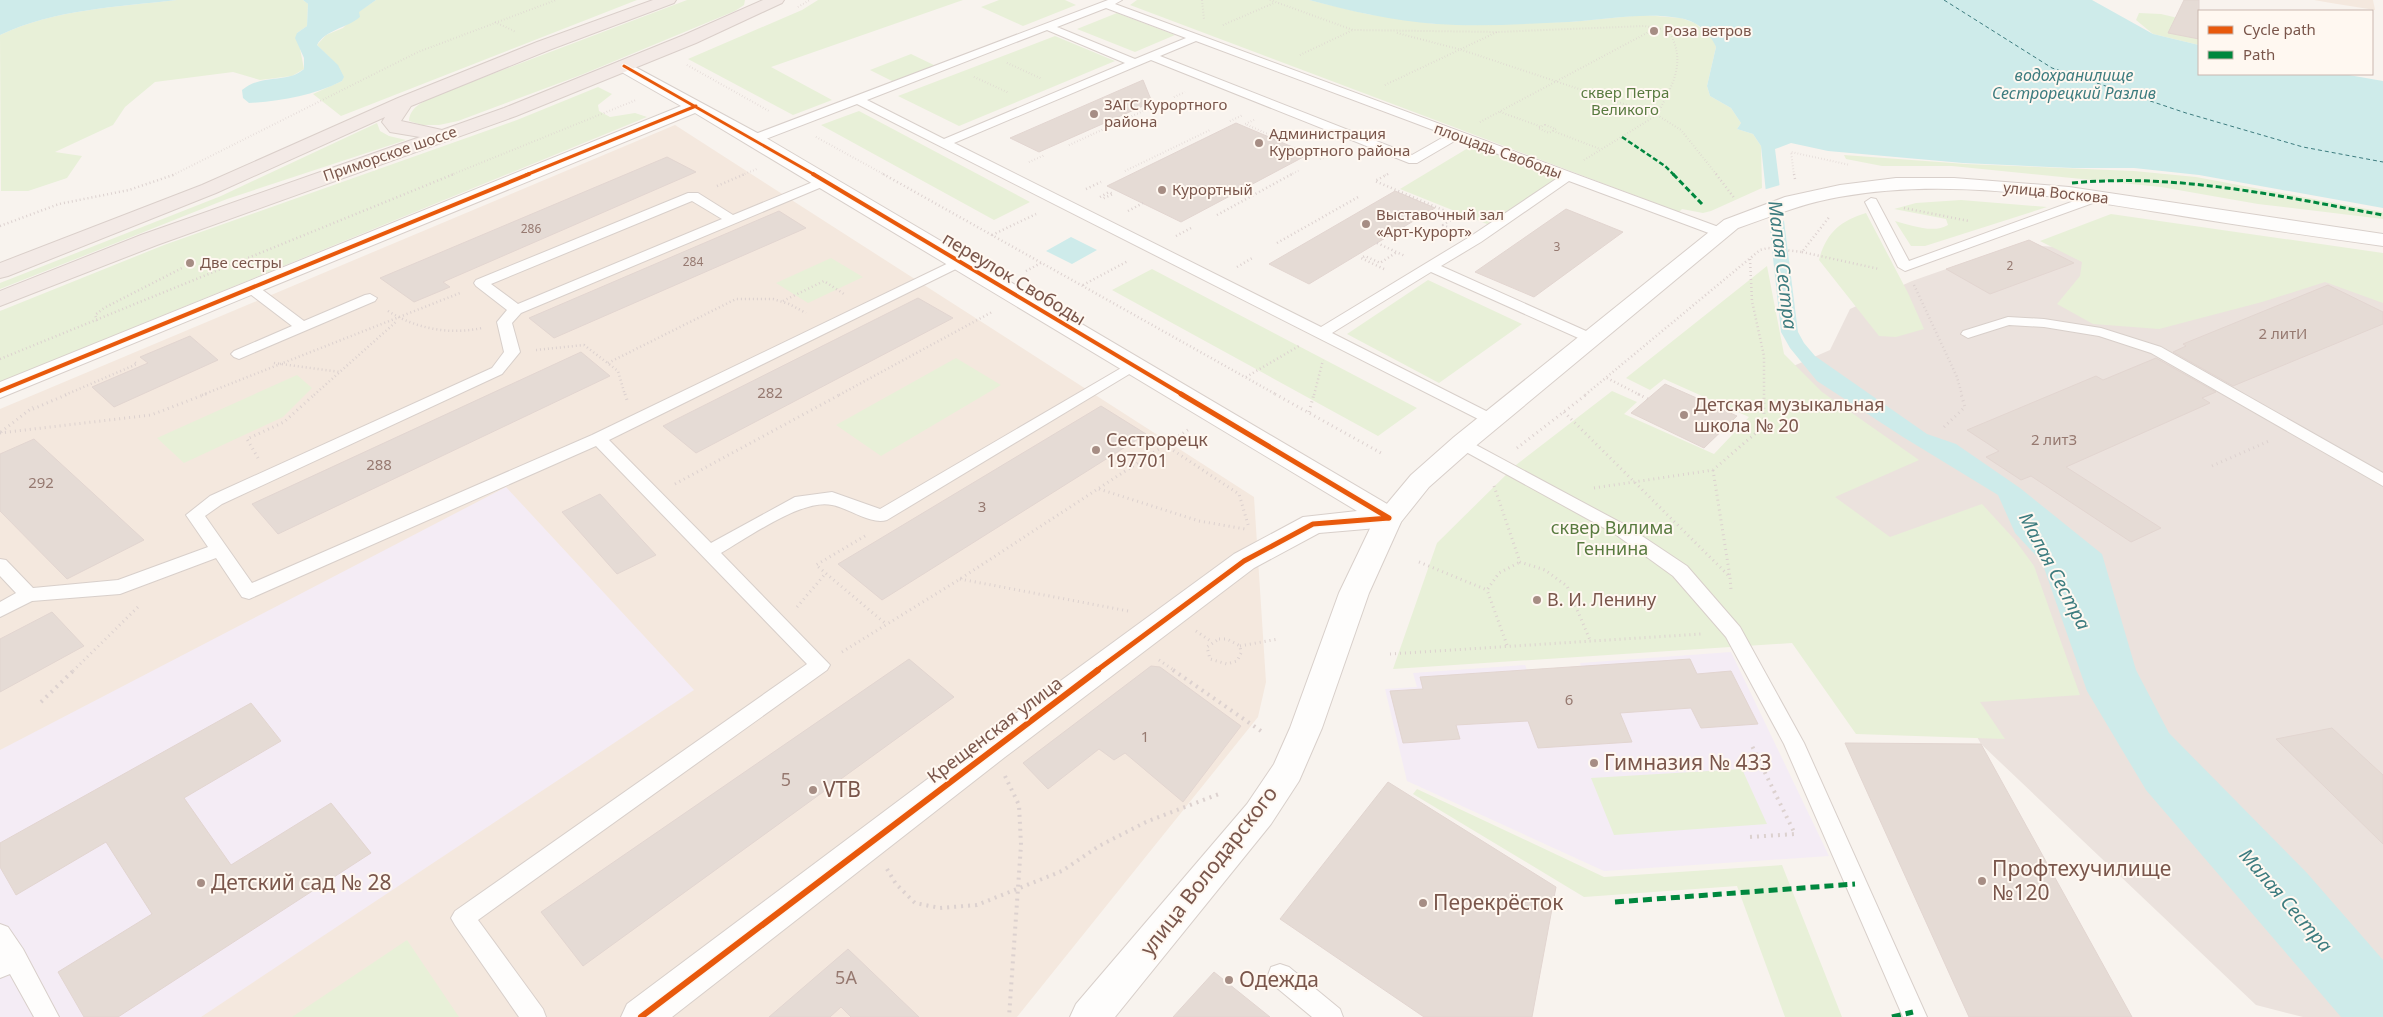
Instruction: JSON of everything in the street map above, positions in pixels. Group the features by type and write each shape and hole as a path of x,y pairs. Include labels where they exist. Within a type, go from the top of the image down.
{"highway":[{"path":"0,272 209,189 404,102 543,46 668,0"},
{"name":"Приморское шоссе","path":"0,299 149,240 444,136 624,66 758,4 776,0"},
{"path":"404,102 391,122 397,128 444,136"}],"street":[{"name":"переулок Свободы","path":"624,66 754,139 1389,518"},
{"path":"0,391 125,350 251,288 696,106"},
{"name":"улица Воскова","path":"1735,218 1794,192 1943,184 2006,187 2096,197 2383,240"},
{"path":"1389,518 1420,481 1463,443 1735,218"},
{"name":"Крещенская улица","path":"641,1017 993,748 1244,561 1313,524 1389,518"},
{"name":"улица Володарского","path":"1090,1017 1259,814 1287,771 1306,728 1354,593 1389,518"}],"lane":[{"path":"754,139 1113,3"},
{"name":"площадь Свободы","path":"1113,3 1194,38 1568,176 1735,218"},
{"path":"1048,27 1135,63"},
{"path":"944,143 1194,38"},
{"path":"1150,56 1413,160 1456,136"},
{"path":"858,100 1490,420"},
{"path":"1325,335 1429,266 1476,239 1568,176"},
{"path":"825,181 516,310 504,322 512,352 498,371 216,500 195,515 250,592 598,439 959,262"},
{"path":"481,284 693,196 732,220"},
{"path":"1871,202 1905,267 2096,197"},
{"path":"1429,266 1590,338"},
{"path":"481,284 516,310"},
{"path":"251,288 302,327"},
{"path":"239,354 370,298"},
{"path":"1968,334 2008,321 2044,323 2101,332 2156,350 2383,480"},
{"path":"708,552 795,503 832,498 881,516 1134,367"},
{"path":"534,1017 463,918 820,665 598,439"},
{"path":"1463,443 1494,472 1556,495 1622,530 1680,571 1733,632 1794,743 1915,1017"},
{"path":"0,610 29,595 120,587 220,550"},
{"path":"0,565 29,595"},
{"path":"0,935 7,962 47,1017"},
{"path":"1280,975 1331,1017"}],"path":[{"path":"0,226 59,204 129,190 172,176 418,52 556,0"},
{"path":"796,8 810,0"},
{"path":"1202,0 1206,32"},
{"path":"1270,0 1353,30 1497,32 1658,27 1668,30 1673,37 1680,65 1657,115 1580,163"},
{"path":"1194,38 1275,2"},
{"path":"1456,136 1658,27"},
{"path":"1391,31 1462,50 1557,80 1657,115 1681,130 1735,218"},
{"path":"1356,98 1497,32"},
{"path":"982,52 1068,91"},
{"path":"683,63 1381,453"},
{"path":"948,66 1035,105"},
{"path":"0,359 642,97"},
{"path":"1069,145 1154,106"},
{"path":"1499,112 1542,127 1538,128 1549,133 1553,131 1600,150"},
{"path":"1125,171 1210,130"},
{"path":"1274,140 1286,133"},
{"path":"1794,192 1791,152 1853,166"},
{"path":"1413,160 1374,181 1457,216 1443,224 1476,239"},
{"path":"693,196 760,168"},
{"path":"1216,215 1300,170"},
{"path":"1277,244 1360,196"},
{"path":"992,235 1060,202"},
{"path":"1871,202 2010,229"},
{"path":"1124,213 1143,203"},
{"path":"1377,243 1403,254"},
{"path":"1082,285 1152,248"},
{"path":"1520,562 1494,472 1760,250 1768,248 1791,251"},
{"path":"1397,252 1380,263 1364,256 1361,258 1407,280"},
{"path":"1802,252 1880,269"},
{"path":"1556,495 1713,470 1764,426 1764,356 1752,301 1750,259"},
{"path":"1024,271 1041,263"},
{"path":"0,432 33,409 137,364 96,320 95,315 104,308 184,267"},
{"path":"1912,281 1957,377 1965,407 1944,427"},
{"path":"783,301 824,282 835,288"},
{"path":"0,432 151,415 399,319 481,284"},
{"path":"608,363 736,298 758,296 783,301 827,327"},
{"path":"370,298 399,319 440,330 470,331 504,322"},
{"path":"654,495 992,312"},
{"path":"251,484 263,465 247,439 284,422 399,319"},
{"path":"1246,377 1325,335"},
{"path":"1309,412 1325,335"},
{"path":"512,352 584,345 618,371 633,422"},
{"path":"239,354 245,359 340,372"},
{"path":"1607,378 1648,398"},
{"path":"33,409 34,402"},
{"path":"1564,412 1730,577"},
{"path":"2212,466 2295,429"},
{"path":"820,665 960,579 1188,430"},
{"path":"1098,489 1199,521 1249,530 1239,494 1165,445"},
{"path":"1390,654 1733,632 1730,577 1713,470"},
{"path":"881,516 870,533 816,565 886,624"},
{"path":"1419,562 1488,590 1507,645"},
{"path":"1488,590 1499,573 1520,562 1545,570 1567,586 1590,640"},
{"path":"781,626 826,573"},
{"path":"960,579 1136,613"},
{"path":"41,702 140,605"},
{"path":"1195,630 1212,642"},
{"path":"1240,646 1242,652 1240,658 1234,663 1225,665 1210,660 1207,654 1207,647 1212,642 1227,639 1240,646 1278,639"},
{"path":"1156,658 1261,731"},
{"path":"1750,837 1794,834 1752,746"},
{"path":"993,748 1019,805 1022,845 1009,1017"},
{"path":"863,847 882,860 896,884 915,904 940,908 977,905 1062,872 1099,846 1146,822 1219,794"}],"shaded area":[{"path":"2314,0 2373,0 2375,10 2331,3"},
{"path":"675,125 1254,497 1266,682 1258,717 1017,1017 0,1017 0,409"},
{"path":"2029,240 2042,246 2161,255 2292,269 2383,299 2383,1017 2303,1017 2256,1005 1981,744 1922,638 1774,429 1782,371 1830,350 1850,309 1912,281"},
{"name":"Детский сад № 28","path":"506,487 694,690 201,1017 0,1017 0,750"},
{"name":"Гимназия № 433","path":"1731,652 1829,856 1604,871 1407,781 1385,689 1417,687 1413,673 1525,665 1527,670 1581,667 1580,663"}],"green space":[{"path":"177,0 303,0 308,4 307,26 297,33 304,69 292,76 260,80 233,72 155,82 125,107 113,125 55,152 82,156 67,178 28,191 1,191 0,35 21,26 65,14"},
{"path":"376,0 637,0 341,116 313,94 342,81 343,77 337,65 317,45 326,35 343,28 358,12"},
{"path":"687,0 745,0 744,5 735,11 581,75 458,121 439,125 422,125 409,121 414,109 432,97"},
{"path":"818,0 963,0 771,67 832,100 793,115 688,59 802,10"},
{"path":"999,0 1065,0 1076,5 1023,26 981,7"},
{"name":"сквер Петра Великого","path":"1137,0 1309,0 1367,14 1435,24 1570,22 1643,15 1681,18 1695,23 1713,39 1716,47 1707,86 1710,96 1731,108 1741,123 1737,129 1753,134 1761,146 1762,188 1711,211 1703,213 1682,209 1679,212 1130,5"},
{"path":"1117,13 1175,35 1135,52 1077,29"},
{"path":"2139,13 2161,14 2198,23 2198,45 2153,34 2136,20"},
{"path":"1055,36 1115,61 959,126 898,96"},
{"path":"911,54 938,67 896,83 870,70"},
{"path":"598,87 612,94 598,105 599,111 610,117 635,113 647,117 0,382 0,311 164,245 517,120"},
{"path":"859,111 1030,202 994,220 821,125"},
{"path":"377,123 380,131 389,136 406,140 227,199 0,289 0,283 221,196"},
{"path":"1473,145 1558,178 1487,224 1400,189"},
{"path":"1844,155 1966,164 2134,171 2196,177 2383,212 2383,219 2258,204 2161,187 1952,166 1882,166 1846,159"},
{"path":"1961,200 2047,207 1925,246 1911,246 1895,221 1922,228 1942,228 1948,225 1946,219 1894,209 1916,203"},
{"path":"1866,213 1908,293 1924,329 1896,337 1879,336 1819,260 1826,242 1835,229 1849,220"},
{"path":"2111,214 2383,253 2383,303 2325,282 2262,302 2159,329 2093,324 2057,304 2080,276 2082,262 2040,241"},
{"path":"831,258 863,277 808,303 776,283"},
{"name":"сквер Вилима Геннина","path":"1767,266 1784,354 1822,392 1919,460 1835,497 1890,537 1982,504 2015,540 2034,566 2080,695 1980,702 2005,739 1856,734 1792,643 1393,669 1437,543 1516,465 1612,391 1637,402 1624,414 1714,454 1749,417 1664,379 1650,390 1626,378"},
{"path":"1152,269 1417,408 1378,436 1112,290"},
{"path":"1428,280 1522,324 1439,383 1347,334"},
{"path":"956,358 1001,385 881,456 836,425"},
{"path":"297,375 312,388 283,417 184,463 157,438"},
{"path":"1742,769 1767,824 1614,835 1591,778"},
{"path":"1417,789 1604,877 1782,865 1842,1017 1785,1017 1737,886 1584,897 1413,794"},
{"path":"407,940 459,1017 292,1017"}],"water":[{"path":"0,0 177,0 65,14 21,26 0,35"},
{"path":"303,0 376,0 359,12 360,17 355,21 331,32 317,45 338,65 344,77 342,81 297,97 249,103 243,98 242,90 250,85 297,74 304,69 304,58 295,38 297,33 307,26 308,4"},
{"name":"водохранилище Сестрорецкий Разлив","path":"1309,0 2092,0 2153,34 2198,45 2198,75 2349,75 2383,81 2383,208 2199,175 2134,168 2073,168 1963,163 1828,151 1791,143 1775,149 1798,332 1804,343 1815,356 1927,434 1956,444 2020,488 2102,554 2136,670 2169,733 2307,873 2383,960 2383,1017 2341,1017 2146,790 2087,691 2042,562 2015,533 1998,495 1903,437 1817,381 1790,348 1781,332 1761,146 1753,134 1737,129 1741,123 1731,108 1710,96 1707,86 1716,47 1706,32 1691,21 1665,16 1624,17 1569,22 1469,25 1404,21"},
{"path":"1071,237 1097,250 1072,264 1046,251"}],"pier":[{"path":"1783,184 1788,219 1767,227 1763,190"}],"building":[{"path":"2184,0 2199,0 2198,39 2168,33"},
{"path":"1143,80 1152,102 1039,152 1010,138"},
{"path":"1236,123 1309,154 1181,222 1107,186"},
{"path":"667,157 696,172 443,282 450,287 414,302 380,278"},
{"path":"1395,191 1435,208 1309,284 1269,264"},
{"path":"1566,209 1623,232 1534,297 1475,272"},
{"path":"779,211 806,228 554,338 529,318"},
{"path":"2029,240 2074,263 1990,294 1946,269"},
{"path":"2328,285 2383,312 2383,324 2233,386 2173,352 2186,346 2183,344"},
{"path":"918,298 953,318 696,453 663,426"},
{"path":"190,336 218,360 114,407 92,387 148,363 140,357"},
{"path":"581,352 610,376 278,534 252,504"},
{"path":"2156,358 2216,392 2202,398 2210,403 2066,467 2161,528 2131,542 2031,476 2021,480 1986,457 1999,451 1967,430 2096,376 2103,380"},
{"name":"Детская музыкальная школа № 20","path":"1665,384 1737,416 1704,448 1631,413"},
{"path":"1101,406 1146,434 882,600 838,564"},
{"path":"34,439 144,540 67,579 0,511 0,454"},
{"path":"600,494 656,555 617,574 562,512"},
{"path":"52,612 84,646 0,692 0,639"},
{"path":"909,659 954,697 583,966 541,912"},
{"path":"1690,659 1697,674 1731,671 1758,724 1701,728 1691,708 1620,713 1632,742 1538,748 1528,721 1456,725 1460,739 1403,743 1390,691 1423,689 1420,677"},
{"path":"1151,666 1160,667 1241,726 1183,802 1125,753 1114,760 1099,749 1048,789 1023,763"},
{"path":"251,703 281,741 184,798 231,865 331,803 371,853 118,1017 84,1017 58,972 152,914 106,842 16,895 0,867 0,843"},
{"path":"2332,728 2383,775 2383,844 2276,739"},
{"name":"Профтехучилище №120","path":"1845,743 1981,744 2132,1017 1969,1017"},
{"name":"Перекрёсток","path":"1388,782 1556,887 1532,1017 1424,1017 1280,919"},
{"path":"848,949 919,1017 851,1017 841,1007 830,1017 769,1017"},
{"path":"1214,972 1270,1017 1173,1017"}],"ferry route":[{"path":"1944,0 2052,68 2186,113 2303,147 2383,162"}],"marked path":[{"path":"1622,137 1665,166 1702,204"},
{"path":"2072,183 2110,179 2188,182 2267,193 2383,215"},
{"path":"1615,902 1855,884"},
{"path":"1892,1017 1913,1012"}],"cycle path":[{"path":"624,66 754,139 1389,518"},
{"path":"0,391 696,106"},
{"path":"641,1017 993,748 1244,561 1313,524 1389,518"}],"place":[{"name":"Роза ветров","path":"1654,31"},
{"name":"ЗАГС Курортного района","path":"1094,114"},
{"name":"Администрация Курортного района","path":"1259,143"},
{"name":"Курортный","path":"1162,190"},
{"name":"Выставочный зал «Арт-Курорт»","path":"1366,224"},
{"name":"Две сестры","path":"190,263"},
{"name":"Детская музыкальная школа № 20","path":"1684,415"},
{"name":"Сестрорецк 197701","path":"1096,450"},
{"name":"В. И. Ленину","path":"1537,600"},
{"name":"Гимназия № 433","path":"1594,763"},
{"name":"VTB","path":"813,790"},
{"name":"Профтехучилище №120","path":"1982,881"},
{"name":"Детский сад № 28","path":"201,883"},
{"name":"Перекрёсток","path":"1423,903"},
{"name":"Одежда","path":"1229,980"}],"water label":[{"name":"Малая Сестра","path":"1783,265"},
{"name":"Малая Сестра","path":"2055,571"},
{"name":"Малая Сестра","path":"2286,900"}]}
